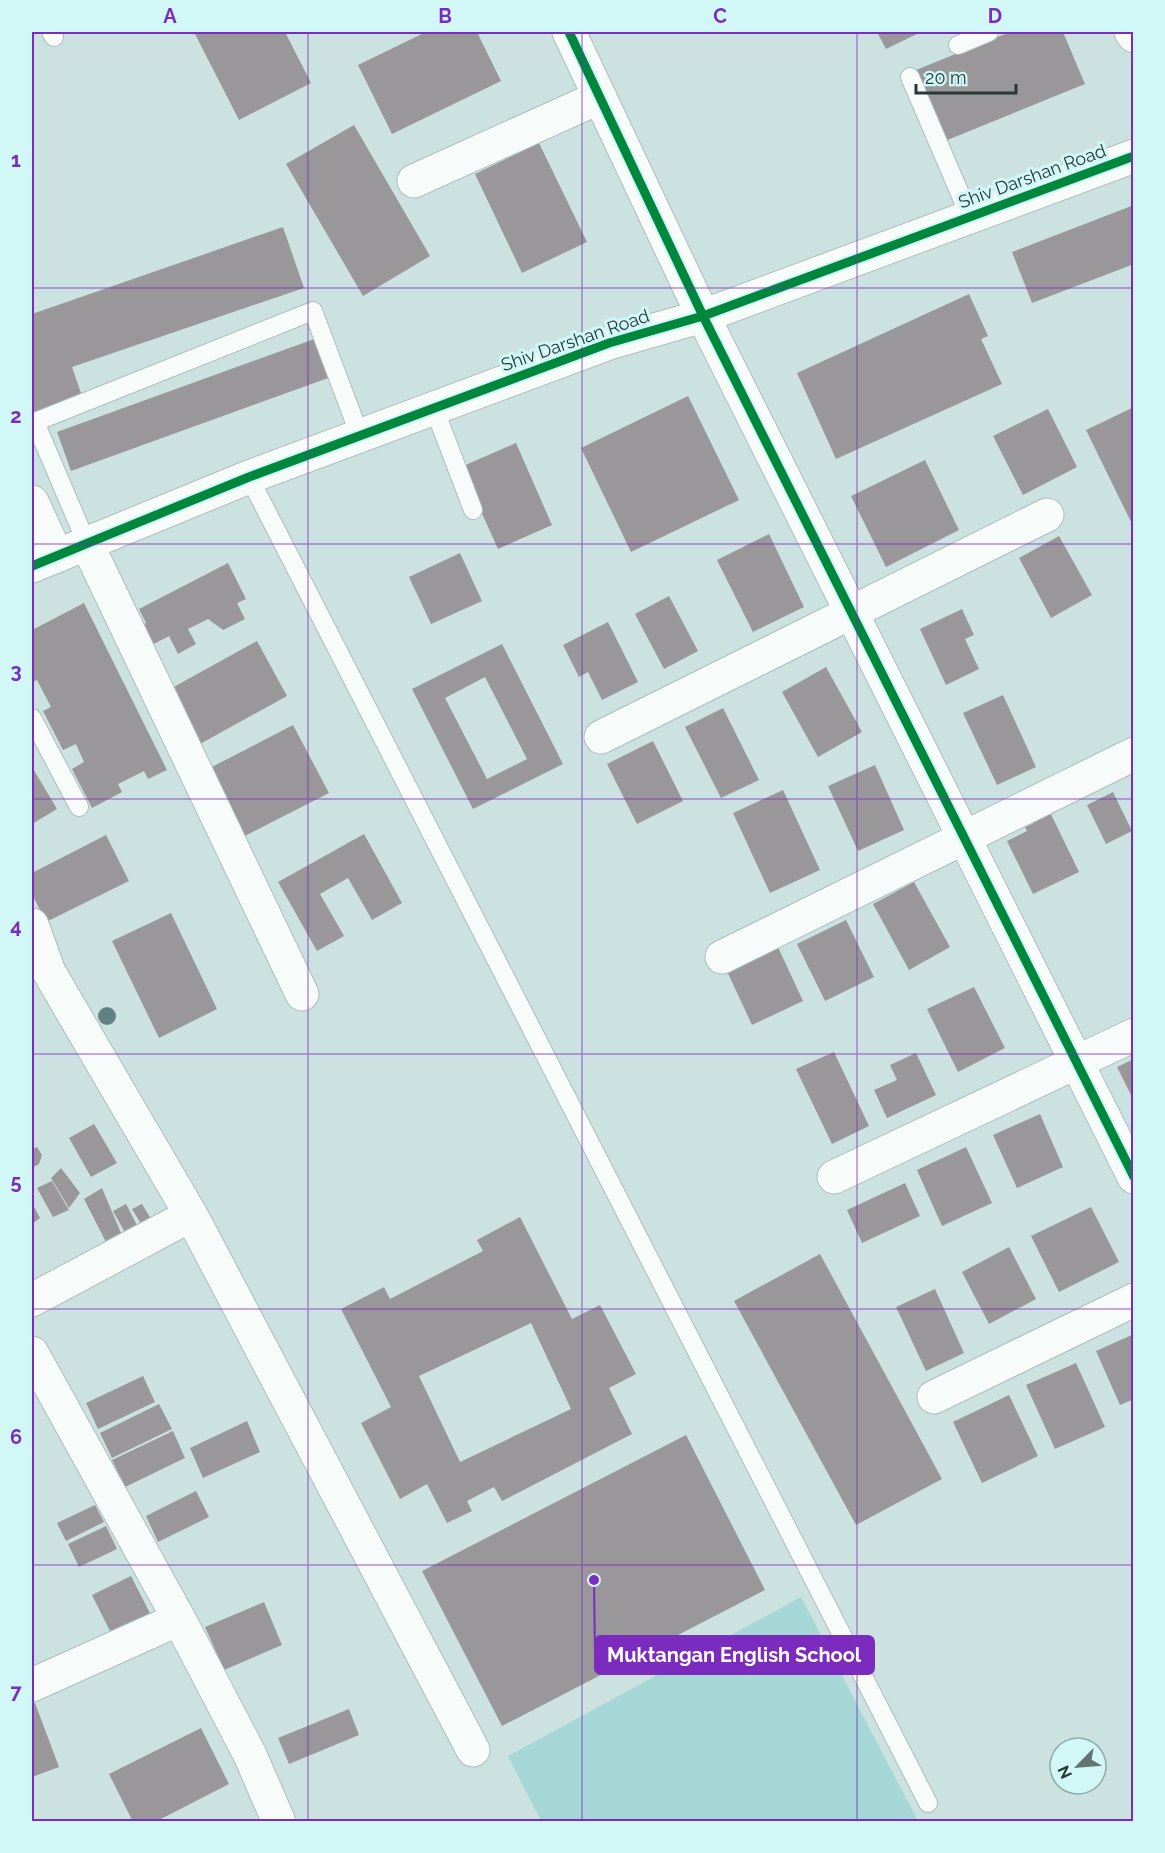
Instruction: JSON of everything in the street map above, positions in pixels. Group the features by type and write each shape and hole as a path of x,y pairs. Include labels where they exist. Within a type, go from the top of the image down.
{"street":[{"path":"569,32 703,316 1134,1178"},
{"path":"1131,32 1134,36"},
{"path":"414,181 600,97"},
{"name":"Shiv Darshan Road","path":"44,561 249,477 434,408 609,343 703,316 1134,156"},
{"path":"32,502 44,561"},
{"path":"601,737 1047,515"},
{"path":"87,544 302,994"},
{"path":"722,957 1134,754"},
{"path":"32,925 40,976 191,1215 473,1750"},
{"path":"834,1177 1134,1035"},
{"path":"32,1300 191,1215"},
{"path":"934,1398 1134,1300"},
{"path":"32,1353 179,1619 250,1755 273,1820"},
{"path":"32,1685 179,1619"}],"lane":[{"path":"958,45 989,32"},
{"path":"910,77 970,217"},
{"path":"87,544 35,422 313,311 360,436"},
{"path":"434,408 473,510"},
{"path":"249,477 928,1803"},
{"path":"32,718 78,807"}],"shaded area":[{"path":"801,1597 918,1821 541,1821 508,1756"}],"building":[{"path":"194,32 285,32 311,83 239,120"},
{"path":"426,32 477,32 501,81 392,134 358,65"},
{"path":"877,32 921,32 886,49"},
{"path":"1010,32 1063,32 1085,84 945,141 916,70"},
{"path":"354,125 430,256 363,296 286,164"},
{"path":"539,143 587,242 522,273 475,174"},
{"path":"1134,205 1134,264 1032,303 1012,252"},
{"path":"283,227 304,288 72,367 82,396 32,413 32,314"},
{"path":"969,294 988,336 981,339 1002,384 836,459 797,373"},
{"path":"317,338 331,377 71,471 57,432"},
{"path":"688,396 739,500 631,552 581,448"},
{"path":"1134,407 1134,528 1086,430"},
{"path":"1048,409 1077,467 1023,495 993,436"},
{"path":"516,443 552,525 498,549 461,467"},
{"path":"925,460 959,530 886,567 851,496"},
{"path":"769,534 804,607 753,632 717,560"},
{"path":"1059,536 1092,595 1051,618 1019,558"},
{"path":"460,553 482,601 431,624 409,577"},
{"path":"228,563 246,599 237,603 245,619 223,630 208,619 188,629 196,644 178,654 169,636 148,647 137,627 146,623 139,609"},
{"path":"669,596 698,651 664,669 635,614"},
{"path":"84,603 167,770 148,779 144,771 118,784 122,792 92,808 72,769 84,762 76,744 63,750 43,711 51,707 37,680 32,682 32,630"},
{"path":"962,609 974,635 965,639 979,669 946,685 920,629"},
{"path":"608,622 638,682 602,700 588,672 579,677 563,645"},
{"path":"257,641 287,696 200,744 170,689"},
{"path":"502,644 563,764 473,809 412,689","holes":["485,677 527,759 487,779 445,698"]},
{"path":"826,667 862,732 818,757 782,692"},
{"path":"1003,695 1036,767 997,785 963,713"},
{"path":"723,708 759,780 721,798 685,727"},
{"path":"293,725 329,793 241,838 206,770"},
{"path":"653,741 683,801 637,824 607,764"},
{"path":"875,765 904,830 858,851 828,786"},
{"path":"32,767 57,809 32,824"},
{"path":"783,790 820,870 770,893 733,813"},
{"path":"1113,792 1132,831 1106,844 1087,805"},
{"path":"1048,808 1079,872 1033,894 1007,841 1027,831 1025,827 1034,823 1031,816"},
{"path":"364,834 402,903 372,920 348,878 320,894 344,936 317,951 278,882"},
{"path":"106,835 129,881 46,922 32,894 32,873"},
{"path":"914,882 950,947 909,970 873,904"},
{"path":"171,913 217,1009 159,1038 112,941"},
{"path":"846,920 874,977 825,1001 797,944"},
{"path":"777,945 803,1001 752,1025 726,969"},
{"path":"974,987 1005,1048 958,1072 927,1009"},
{"path":"834,1052 869,1126 832,1144 796,1069"},
{"path":"916,1053 936,1095 887,1118 874,1090 897,1080 890,1065"},
{"path":"1134,1059 1134,1101 1117,1067"},
{"path":"1040,1114 1063,1167 1017,1188 993,1135"},
{"path":"94,1124 117,1163 91,1177 69,1138"},
{"path":"37,1147 42,1155 39,1164 32,1168 32,1150"},
{"path":"966,1147 992,1203 942,1226 917,1170"},
{"path":"61,1168 80,1193 69,1208 51,1178"},
{"path":"52,1181 69,1210 53,1217 37,1188"},
{"path":"905,1183 920,1216 862,1243 847,1210"},
{"path":"102,1188 121,1233 106,1242 84,1199"},
{"path":"32,1203 40,1218 32,1224"},
{"path":"126,1204 140,1231 128,1238 113,1211"},
{"path":"142,1204 153,1222 143,1227 132,1209"},
{"path":"1091,1207 1119,1262 1059,1292 1031,1236"},
{"path":"520,1217 572,1319 600,1305 636,1374 609,1388 632,1434 502,1501 494,1487 467,1501 472,1511 447,1523 427,1484 400,1499 361,1423 391,1407 341,1309 384,1287 390,1299 483,1251 477,1240","holes":["531,1323 571,1409 460,1462 419,1376"]},
{"path":"1009,1247 1036,1299 989,1324 962,1272"},
{"path":"820,1254 942,1479 856,1525 734,1301"},
{"path":"935,1289 964,1353 926,1371 896,1307"},
{"path":"1134,1334 1134,1399 1120,1405 1096,1351"},
{"path":"1076,1363 1105,1427 1055,1449 1026,1385"},
{"path":"143,1376 155,1402 98,1429 86,1403"},
{"path":"1009,1395 1038,1456 982,1483 953,1422"},
{"path":"159,1404 172,1429 112,1458 100,1433"},
{"path":"247,1421 260,1452 203,1478 190,1448"},
{"path":"173,1431 185,1458 125,1487 112,1460"},
{"path":"686,1435 765,1590 502,1726 422,1571"},
{"path":"196,1491 209,1517 158,1542 146,1516"},
{"path":"95,1505 104,1522 66,1541 57,1523"},
{"path":"106,1526 117,1549 79,1567 68,1544"},
{"path":"131,1576 156,1625 117,1645 92,1595"},
{"path":"264,1602 282,1645 224,1670 205,1627"},
{"path":"35,1703 59,1767 32,1777 32,1704"},
{"path":"349,1709 359,1735 289,1764 278,1738"},
{"path":"201,1728 229,1784 155,1822 133,1822 109,1774"}],"cycle path":[{"path":"569,32 703,316 1134,1177"},
{"path":"32,566 249,477 609,343 703,316 1134,156"}],"place":[{"name":"Muktangan English School","path":"594,1580"}]}
